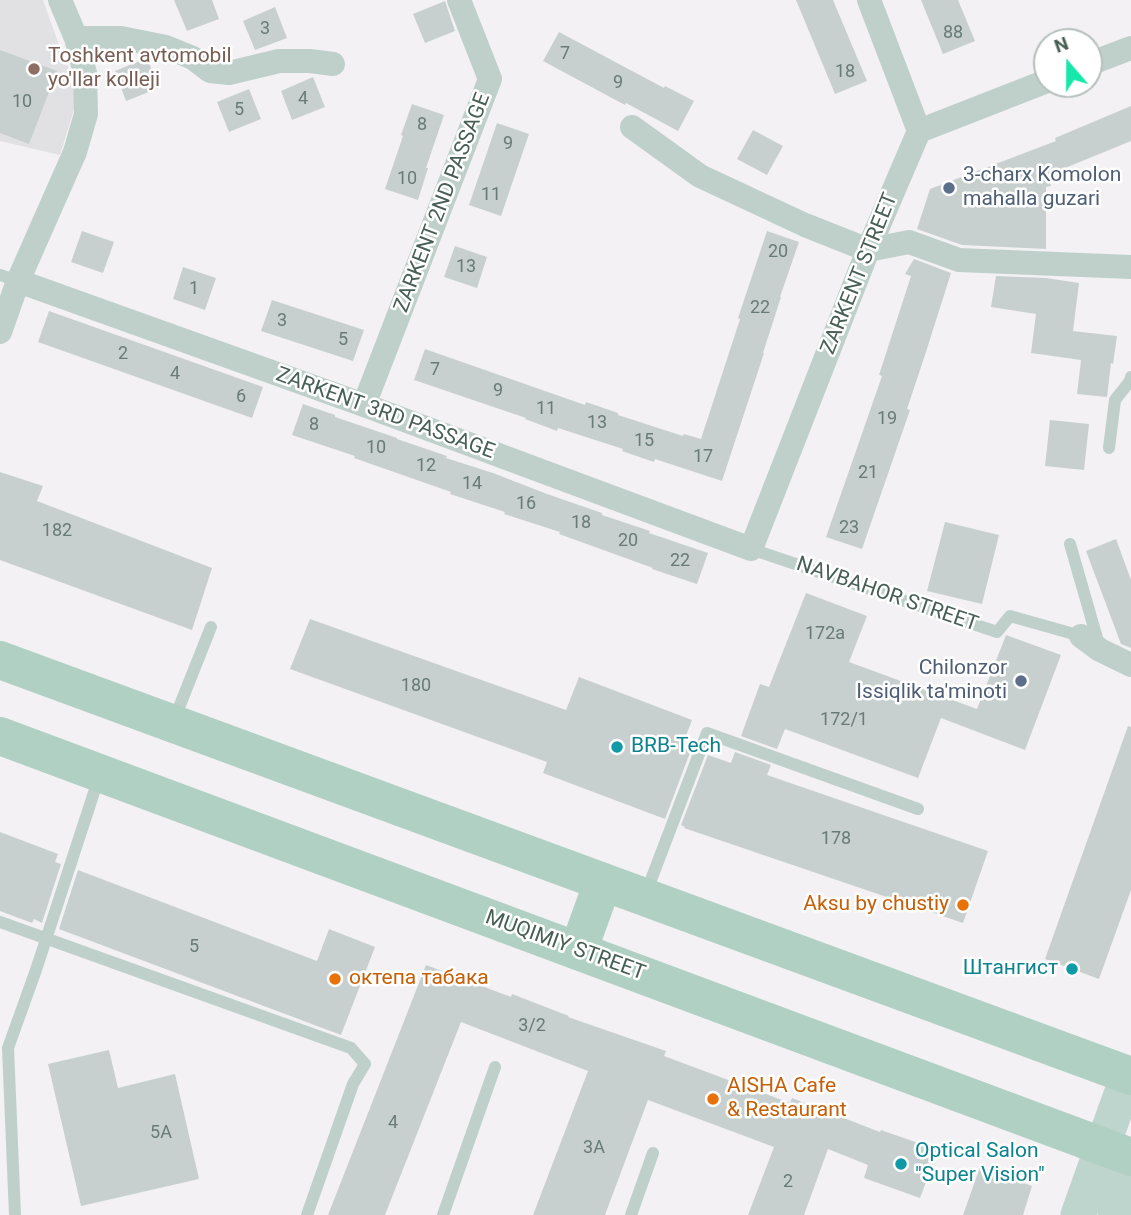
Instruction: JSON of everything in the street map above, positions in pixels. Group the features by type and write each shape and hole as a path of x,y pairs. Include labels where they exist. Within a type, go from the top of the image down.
{"main road":[{"path":"0,660 644,897 1130,1071"},
{"name":"MUQIMIY STREET","path":"0,736 578,951 1122,1158"},
{"path":"578,951 603,882"},
{"path":"1130,1071 1131,1114"},
{"path":"1115,1215 1130,1071"},
{"path":"1078,1215 1122,1158"}],"street":[{"path":"0,332 9,278 75,152 86,114 85,73 76,38 60,0"},
{"name":"ZARKENT 2ND PASSAGE","path":"364,405 491,79 459,0"},
{"path":"869,0 919,131 1033,86"},
{"path":"76,38 121,38 166,47 193,58 210,71 229,74 279,61 333,64"},
{"path":"1103,59 1131,48"},
{"path":"632,127 700,176 805,225 868,250 909,242 959,260 1131,267"},
{"name":"ZARKENT STREET","path":"751,549 868,250 919,131"},
{"name":"ZARKENT 3RD PASSAGE","path":"9,278 364,405 751,549"},
{"name":"NAVBAHOR STREET","path":"1091,643 1131,665"}],"lane":[{"path":"1109,448 1115,400 1131,377"},
{"path":"1070,544 1091,643"},
{"name":"NAVBAHOR STREET","path":"751,549 997,632 1010,616 1091,643"},
{"path":"173,724 211,627"},
{"path":"644,897 707,733 918,809"},
{"path":"15,1215 8,1048 101,773"},
{"path":"0,922 351,1048 365,1064 353,1084 307,1215"},
{"path":"443,1215 495,1067"},
{"path":"631,1215 653,1153"}],"shaded area":[{"name":"Toshkent avtomobil yo'llar kolleji","path":"0,0 43,0 79,93 60,155 0,141"}],"building":[{"path":"174,0 212,0 219,19 187,31"},
{"path":"796,0 833,0 867,81 835,94"},
{"path":"921,0 958,0 975,41 943,54"},
{"path":"445,1 455,31 425,43 413,14"},
{"path":"275,7 287,38 255,50 243,21"},
{"path":"559,32 694,101 678,131 543,61"},
{"path":"0,50 57,71 29,144 0,133"},
{"path":"147,58 159,88 126,101 115,71"},
{"path":"313,77 325,107 292,120 281,91"},
{"path":"249,89 261,119 229,132 217,102"},
{"path":"412,104 444,115 418,200 385,189"},
{"path":"1131,106 1131,141 1048,175 1051,186 1046,187 1046,249 962,245 917,229 930,189 1056,141 1055,138"},
{"path":"497,123 529,134 501,216 469,205"},
{"path":"753,130 783,146 767,175 737,159"},
{"path":"82,231 114,242 103,273 71,262"},
{"path":"767,231 799,242 722,481 655,459 654,462 558,428 557,431 414,380 425,349 585,405 586,402 683,436 684,434 701,439"},
{"path":"455,246 487,257 477,288 444,277"},
{"path":"914,259 951,273 907,409 910,410 862,549 826,537 882,376 879,375 911,276 905,274"},
{"path":"183,267 216,278 205,310 173,299"},
{"path":"996,276 1046,278 1079,283 1073,331 1117,336 1107,397 1077,394 1081,360 1031,353 1036,314 991,307"},
{"path":"272,300 364,330 353,361 261,331"},
{"path":"49,311 263,387 252,418 38,342"},
{"path":"303,404 708,553 697,584 292,435"},
{"path":"1050,420 1089,424 1084,470 1045,466"},
{"path":"0,472 43,486 37,501 212,568 192,630 0,560"},
{"path":"945,522 999,535 982,604 927,591"},
{"path":"1116,539 1131,580 1131,648 1121,644 1086,551"},
{"path":"806,593 867,616 849,662 977,709 1006,635 1061,655 1025,750 941,718 918,778 785,729 777,749 741,736 760,684 769,687"},
{"path":"310,619 566,710 579,677 692,720 682,746 691,750 665,819 543,773 547,762 290,669"},
{"path":"1128,726 1131,727 1131,890 1099,979 1045,959"},
{"path":"735,752 771,765 767,775 988,851 963,923 684,828 681,825 708,755 731,763"},
{"path":"0,832 58,854 55,862 61,864 42,923 34,919 32,923 0,911"},
{"path":"78,870 317,961 329,929 375,947 341,1035 59,929"},
{"path":"426,965 666,1051 664,1056 790,1103 792,1098 880,1132 881,1130 938,1150 920,1198 864,1178 868,1165 828,1149 804,1215 748,1215 774,1147 648,1100 605,1215 533,1215 588,1071 461,1022 385,1215 328,1215"},
{"path":"109,1050 118,1088 175,1074 199,1179 81,1206 48,1064"},
{"path":"980,1167 1032,1186 1023,1215 963,1215"}],"place":[{"name":"Toshkent avtomobil yo'llar kolleji","path":"34,69"},
{"name":"3-charx Komolon mahalla guzari","path":"949,188"},
{"name":"Chilonzor Issiqlik ta'minoti","path":"1021,681"},
{"name":"BRB-Tech","path":"617,747"},
{"name":"Aksu by chustiy","path":"963,905"},
{"name":"Штангист","path":"1072,969"},
{"name":"октепа табака","path":"335,979"},
{"name":"AISHA Cafe & Restaurant","path":"713,1099"},
{"name":"Optical Salon \"Super Vision\"","path":"901,1164"}]}
